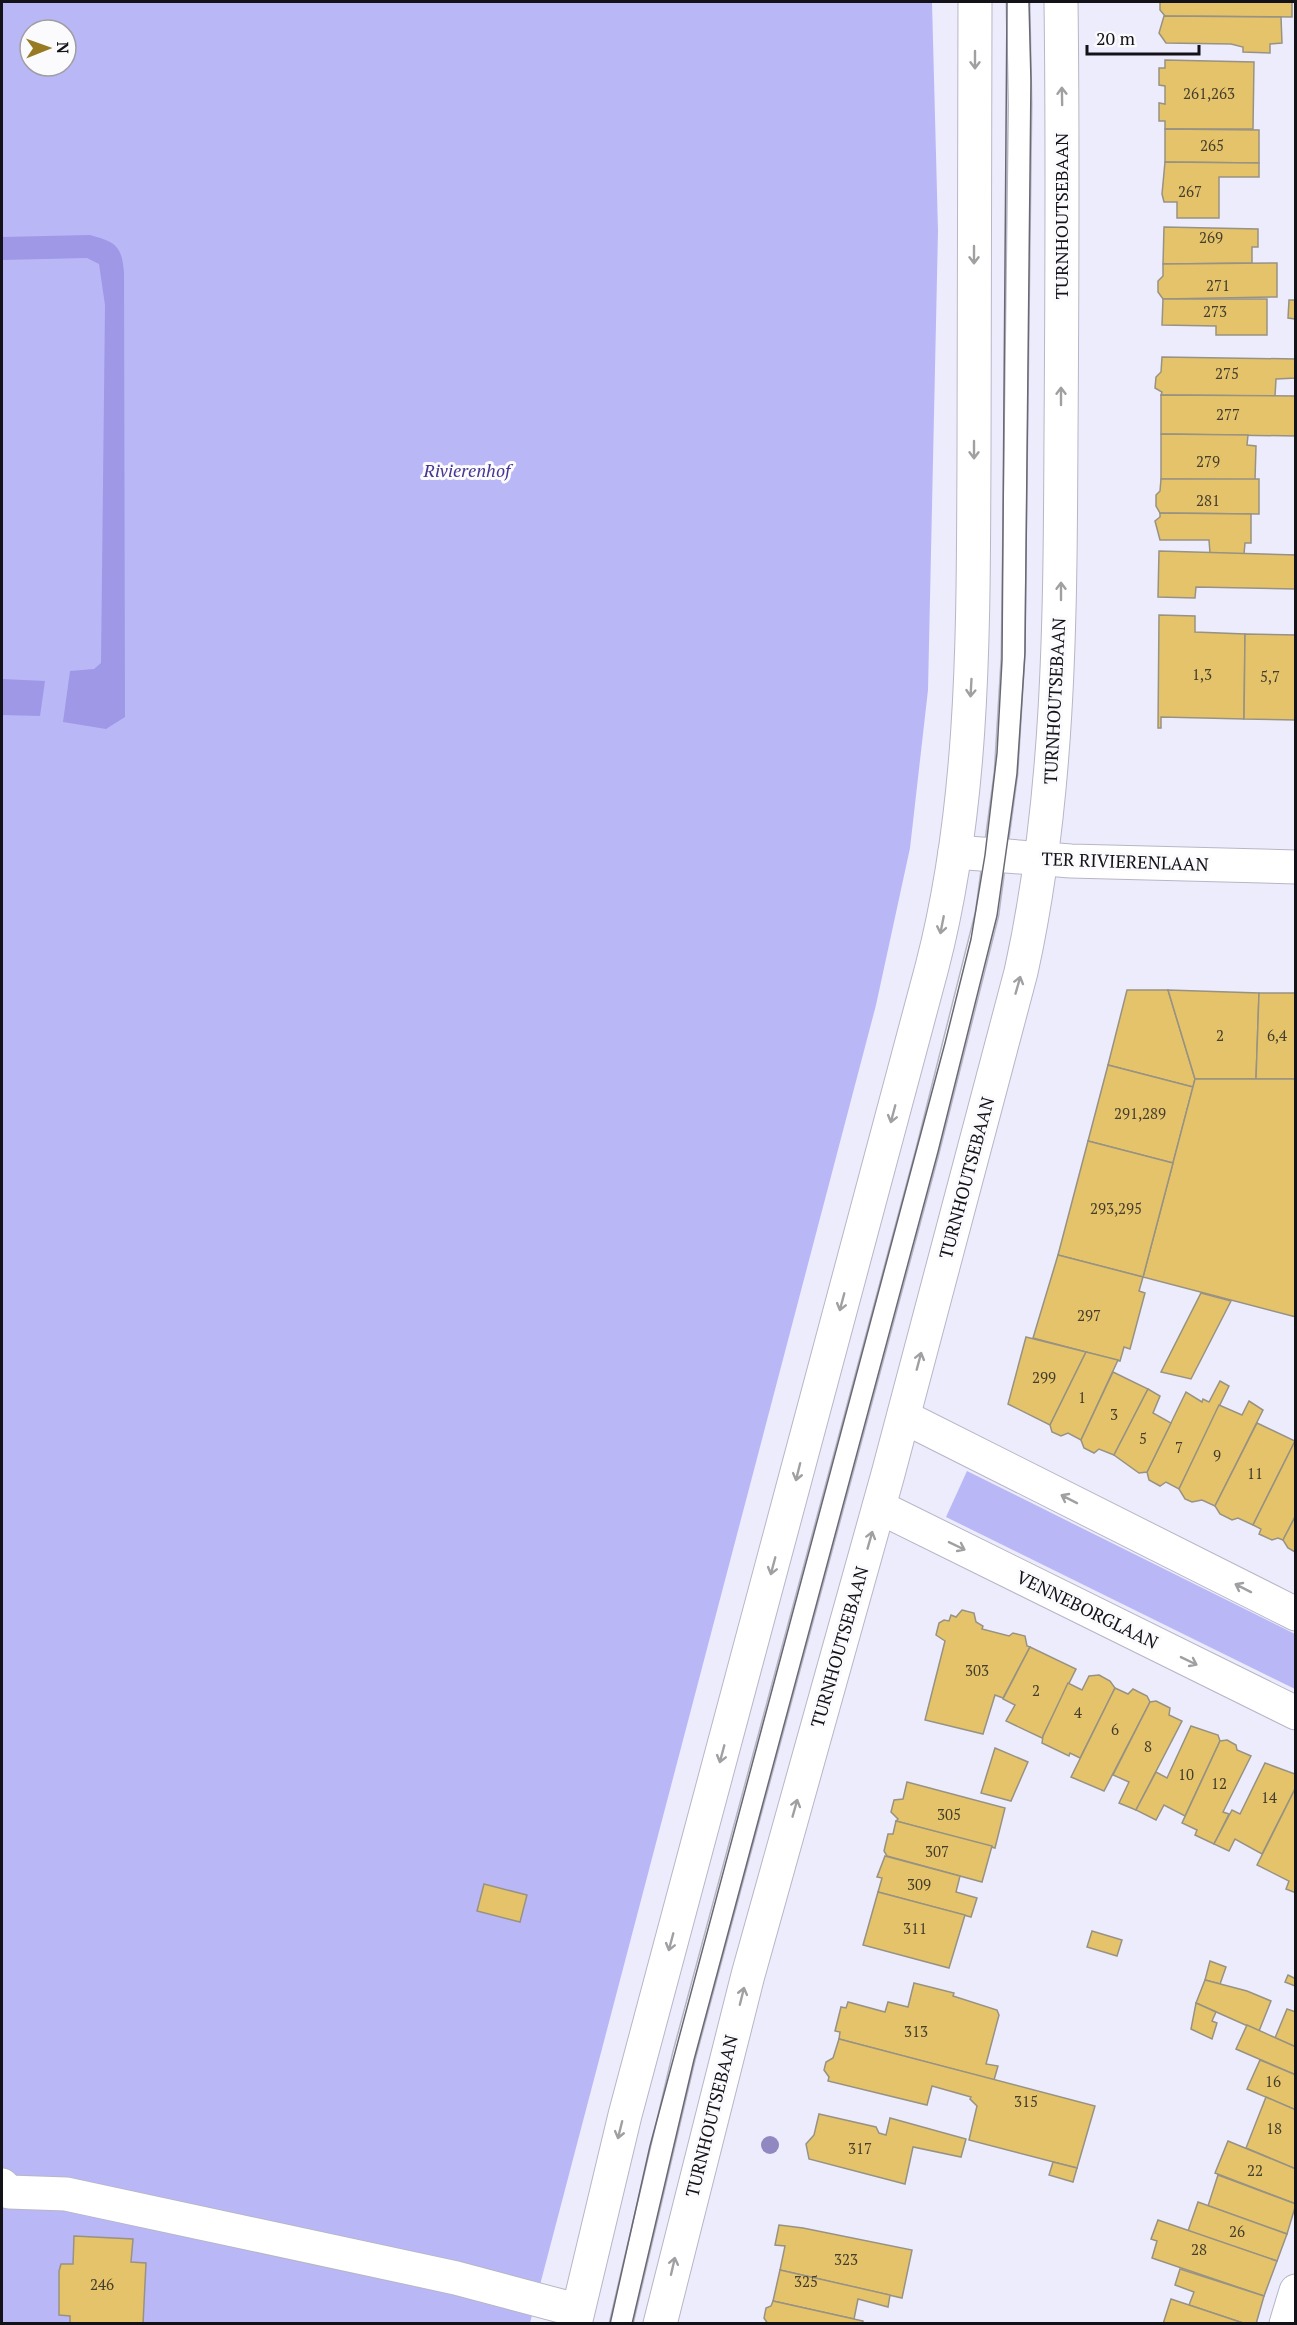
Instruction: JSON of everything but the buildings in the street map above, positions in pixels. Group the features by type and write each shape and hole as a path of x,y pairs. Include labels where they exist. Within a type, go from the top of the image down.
{"main road":[{"path":"2,2185 9,2192 77,2196 456,2278 568,2315 624,2115 941,933 955,852 967,751 973,630 975,2"},
{"name":"TURNHOUTSEBAAN","path":"660,2324 748,1975 904,1417 1021,972 1043,859 1053,756 1060,623 1061,2"},
{"name":"TER RIVIERENLAAN","path":"955,852 1043,859 1296,867"},
{"path":"904,1417 1296,1614"},
{"name":"VENNEBORGLAAN","path":"879,1507 1296,1713"},
{"path":"1286,2324 1295,2291"}],"lane":[{"path":"621,2324 684,2056 927,1153 981,941 996,856 1006,773 1013,657 1020,105 1018,2"}],"green space":[{"name":"Rivierenhof","path":"2,2 932,2 938,231 928,690 910,848 876,1005 530,2323 2,2323"},
{"path":"967,1471 1295,1634 1295,1689 946,1517"}],"shaded area":[{"path":"90,235 116,246 122,257 124,273 125,717 106,729 63,722 70,671 94,669 101,663 105,305 99,264 87,258 2,260 2,237"},
{"path":"2,679 45,681 40,716 2,715"}],"tram line":[{"path":"610,2324 650,2146 971,939 985,855 997,753 1002,660 1007,2"},
{"path":"632,2324 694,2060 938,1152 997,916 1017,774 1025,653 1031,81 1029,2"}]}
